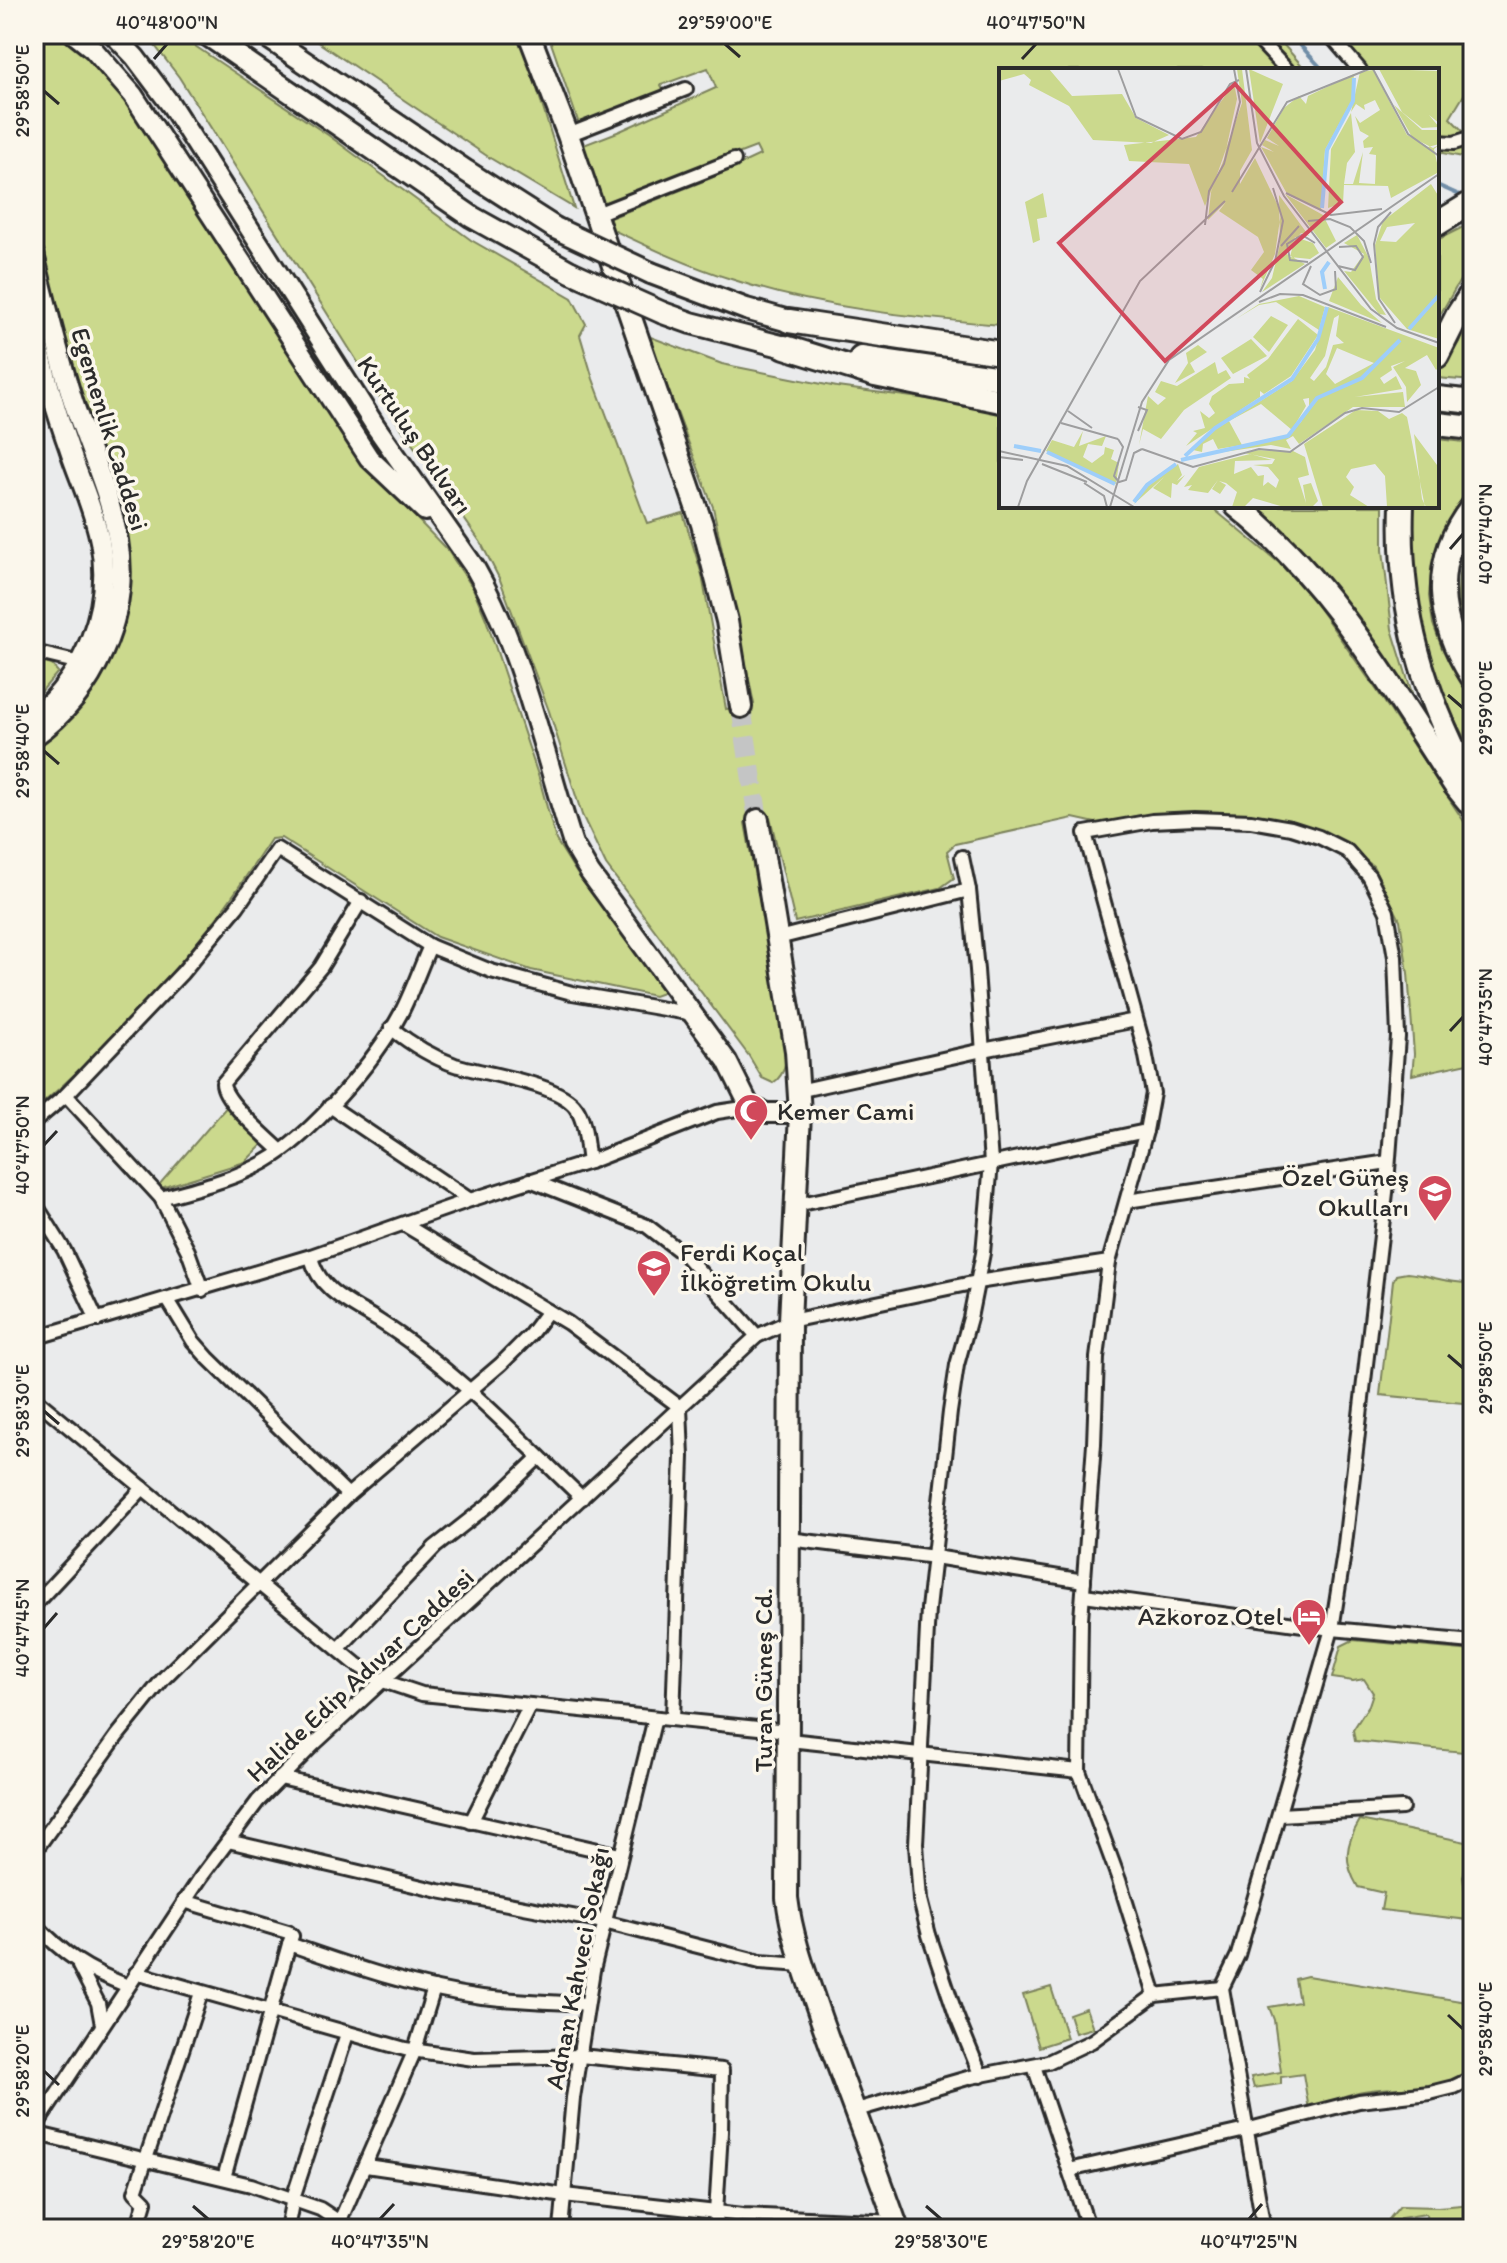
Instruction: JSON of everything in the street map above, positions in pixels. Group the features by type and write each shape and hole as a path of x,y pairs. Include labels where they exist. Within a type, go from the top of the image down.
{"highway":[{"path":"1439,223 1473,202"},
{"path":"1439,352 1473,291"},
{"path":"789,321 999,338"},
{"path":"789,321 999,353"},
{"path":"785,347 999,378"},
{"path":"785,347 875,375 999,401"},
{"path":"1439,398 1473,402"},
{"path":"1439,424 1473,428"},
{"path":"1473,506 1463,518 1446,555 1442,590 1446,624 1457,653 1473,678"},
{"path":"1239,508 1269,532 1356,632 1455,785 1473,807"},
{"path":"1402,508 1401,551 1407,607 1417,657 1451,746 1473,787"}],"main road":[{"name":"Kurtuluş Bulvarı","path":"74,34 114,72 140,105 369,458 453,538"},
{"name":"Kurtuluş Bulvarı","path":"113,34 135,57 171,105 376,427 453,538"},
{"path":"206,34 472,217 571,272 691,323 785,347"},
{"path":"263,34 555,228 651,273 722,301 789,321"},
{"path":"529,34 568,135 702,524 727,621 741,707"},
{"name":"Egemenlik Caddesi","path":"34,254 65,377 115,525 120,565 115,614 96,668 59,715 34,737"},
{"name":"Egemenlik Caddesi","path":"34,329 47,383 94,520 103,559 98,615 80,663 63,689 34,717"},
{"path":"453,538 475,568 498,613 573,844 590,873 727,1061 750,1107 767,1113 800,1113"},
{"name":"Turan Güneş Cd.","path":"758,820 796,1051 800,1113 790,1321 787,1898 791,1928 803,1965 853,2111 897,2226"}],"street":[{"path":"1253,34 1285,68"},
{"path":"1329,34 1358,68"},
{"path":"568,135 686,89"},
{"path":"1439,142 1454,143 1473,137"},
{"path":"594,215 734,160"},
{"path":"34,652 80,663"},
{"path":"1155,1995 1119,1880 1079,1771 1079,1694 1097,1358 1109,1262 1146,1131 1153,1093 1145,1051 1085,833 1152,821 1251,821 1319,837 1347,851 1369,876 1387,912 1395,957 1398,1037 1357,1451 1332,1629 1238,1955 1222,1988 1264,2229"},
{"path":"34,1122 66,1095 212,939 277,849 430,946 491,971 572,993 693,1014"},
{"path":"962,857 969,890 991,1163 983,1253 957,1365 950,1412 928,1609 916,1844 920,1900 956,2015 981,2076"},
{"path":"778,938 969,890"},
{"path":"281,1151 231,1100 223,1090 223,1083 321,967 361,901"},
{"path":"161,1198 241,1174 281,1151 330,1106 365,1065 401,1013 430,946"},
{"path":"798,1091 1136,1020"},
{"path":"391,1028 428,1053 456,1065 507,1077 567,1099 577,1108 589,1162"},
{"path":"66,1095 161,1198 188,1251 202,1290"},
{"path":"330,1106 470,1200"},
{"path":"34,1338 311,1256 589,1162 717,1112 750,1107"},
{"path":"796,1205 1146,1131"},
{"path":"1127,1201 1388,1162"},
{"path":"530,1180 647,1226 685,1255 757,1336"},
{"path":"34,1202 64,1250 97,1320"},
{"path":"405,1225 548,1311 661,1390 680,1407 681,1500 673,1719"},
{"path":"311,1256 313,1267 323,1284 408,1340 470,1391 582,1498"},
{"name":"Halide Edip Adıvar Caddesi","path":"34,2131 184,1901 258,1801 383,1681 757,1336 790,1321 977,1282 1109,1262"},
{"path":"168,1300 193,1341 208,1358 348,1495"},
{"path":"34,1852 149,1696 348,1495 470,1391 530,1335 548,1311"},
{"path":"37,1406 143,1488 338,1649 383,1681 422,1694 673,1719 922,1756 1079,1771"},
{"path":"338,1649 435,1547 491,1503 539,1457"},
{"path":"34,1605 143,1488"},
{"path":"789,1539 935,1557 1084,1581"},
{"path":"1084,1595 1332,1629 1473,1642"},
{"path":"471,1822 530,1705"},
{"name":"Adnan Kahveci Sokağı","path":"561,2229 587,2004 604,1922 655,1718"},
{"path":"280,1778 620,1855"},
{"path":"1280,1815 1402,1808"},
{"path":"228,1841 439,1891 604,1922 760,1962 803,1965"},
{"path":"184,1901 288,1932 292,1936 224,2178"},
{"path":"34,1923 57,1948 77,1963 128,1986"},
{"path":"289,1944 352,1966 434,1988 481,1997 587,2004"},
{"path":"77,1963 98,2003 102,2025"},
{"path":"136,1973 347,2034 415,2050 474,2059 580,2056 722,2070 715,2229"},
{"path":"34,2131 293,2198 320,2209 345,2225 366,2166 415,2050 434,1988"},
{"path":"853,2111 981,2076 1034,2066 1092,2041 1155,1995 1222,1988"},
{"path":"137,2229 145,2202 135,2192 144,2158 201,1993"},
{"path":"287,2229 293,2198 347,2034"},
{"path":"1034,2066 1089,2229"},
{"path":"1069,2170 1359,2101 1430,2093 1473,2078"},
{"path":"366,2166 564,2195 716,2212 897,2226"}],"green space":[{"path":"34,34 64,34 116,84 366,466 448,551 473,588 539,778 556,840 665,992 654,996 531,970 437,937 281,838 271,839 222,910 173,971 129,1020 34,1111 34,747 78,708 105,671 120,631 130,575 127,538 77,386 34,222"},
{"path":"146,34 177,34 328,135 471,240 572,298 586,324 580,335 593,379 647,523 683,513 702,575 726,709 754,704 713,507 648,336 722,364 837,387 973,405 999,412 999,508 1212,508 1278,562 1311,597 1473,835 1473,1062 1412,1075 1414,1054 1408,973 1400,920 1373,866 1333,836 1307,826 1270,818 1178,812 1136,816 1100,824 1073,818 955,844 947,851 954,878 940,888 795,922 770,817 745,823 785,1037 782,1074 773,1083 762,1078 749,1056 606,865 582,815 549,711 500,580 481,543 379,396 179,77"},
{"path":"306,34 520,34 574,208 490,158"},
{"path":"548,34 1274,34 1304,68 999,68 999,325 899,315 764,289 699,268 607,227 605,220 760,155 756,147 601,206 581,146 716,88 708,68 661,85 664,91 579,124"},
{"path":"1338,34 1473,34 1473,80 1450,118 1466,134 1452,138 1439,135 1439,68 1367,68"},
{"path":"1473,144 1473,159 1439,152 1439,150"},
{"path":"1473,222 1473,258 1439,317 1439,239"},
{"path":"1473,310 1473,381 1439,378 1439,365 1443,366 1459,342 1464,324"},
{"path":"1439,439 1473,443 1473,487 1454,510 1442,534 1432,567 1429,596 1433,624 1442,648 1452,668 1473,695 1473,753 1444,695 1423,634 1412,571 1414,508 1439,508"},
{"path":"1252,508 1383,508 1383,550 1392,629 1416,706 1341,599"},
{"path":"1473,530 1473,652 1461,622 1458,591 1462,560"},
{"path":"34,660 52,665 58,672 34,700"},
{"path":"228,1105 262,1145 245,1162 161,1188 158,1186"},
{"path":"1407,1273 1473,1283 1473,1404 1380,1395 1393,1281 1396,1275"},
{"path":"1353,1640 1473,1651 1473,1753 1355,1741 1353,1730 1373,1693 1364,1679 1332,1678 1341,1646"},
{"path":"1360,1820 1471,1843 1463,1877 1469,1920 1381,1910 1384,1893 1358,1887 1350,1870 1349,1846"},
{"path":"1307,1976 1473,2003 1473,2065 1463,2074 1439,2084 1362,2091 1309,2110 1303,2074 1281,2077 1281,2084 1254,2088 1251,2077 1281,2072 1274,2020 1269,2007 1299,2002 1295,1979"},
{"path":"1051,1987 1067,2038 1039,2047 1023,1995"},
{"path":"1086,2008 1093,2028 1075,2033 1069,2014"},
{"path":"1473,2204 1473,2229 1427,2229 1426,2214 1400,2218 1400,2229 1390,2229 1389,2219 1400,2206"}],"waterway":[{"path":"1290,34 1321,68"},
{"path":"1439,186 1464,197"}],"tunnel":[{"path":"741,707 758,820"}],"place":[{"name":"Kemer Cami","path":"751,1142"},
{"name":"Özel Güneş Okulları","path":"1435,1223"},
{"name":"Ferdi Koçal İlköğretim Okulu","path":"654,1298"},
{"name":"Azkoroz Otel","path":"1309,1647"}]}
